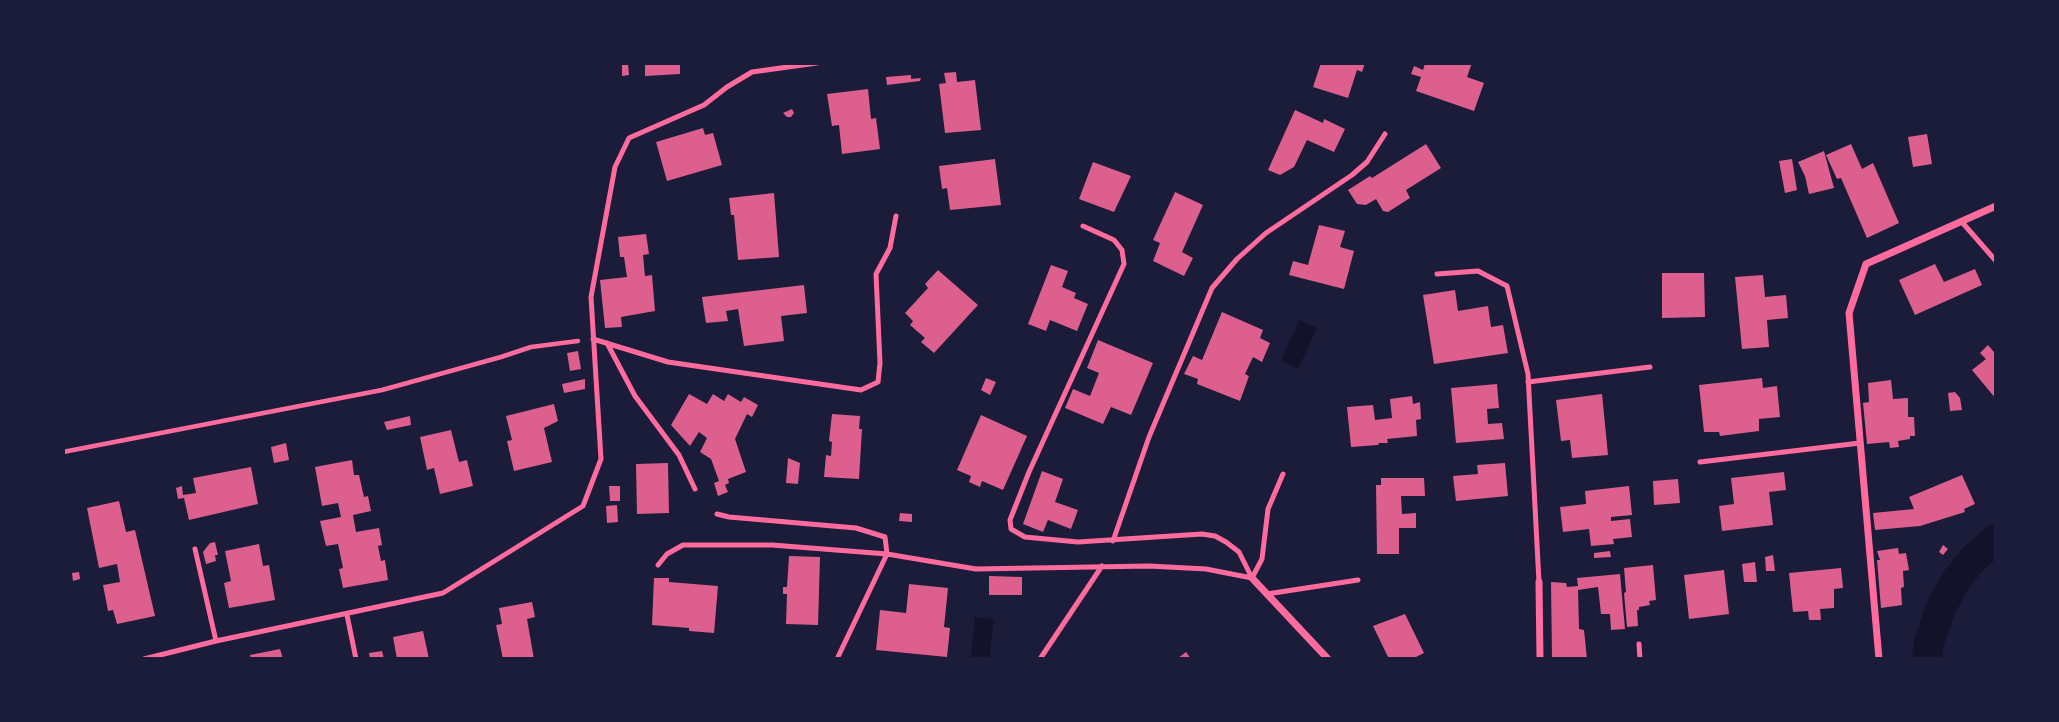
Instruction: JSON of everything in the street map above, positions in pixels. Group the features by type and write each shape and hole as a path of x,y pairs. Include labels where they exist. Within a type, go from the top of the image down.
{"street":[{"path":"1879,659 1849,313 1866,264 1996,206"},
{"path":"1252,578 1328,659"},
{"path":"1539,582 1540,659"}],"lane":[{"path":"144,659 443,593 583,506 601,459 591,297 615,167 629,138 704,105 752,72 817,63"},
{"path":"1113,541 1149,437 1212,288 1237,259 1266,233 1367,162 1385,134"},
{"path":"593,339 668,362 861,390 878,382 880,363 876,274 890,248 896,216"},
{"path":"1961,221 1996,261"},
{"path":"1083,226 1114,240 1122,250 1124,264 1035,460 1010,520 1011,528 1025,537 1078,542 1202,534 1226,542 1238,552 1252,578"},
{"path":"1437,274 1478,271 1507,286 1528,382 1539,582"},
{"path":"607,343 635,396 680,455 695,489"},
{"path":"1528,382 1650,367"},
{"path":"1700,462 1860,443"},
{"path":"1252,578 1262,559 1268,509 1283,474"},
{"path":"717,514 856,528 885,537 887,554 837,659"},
{"path":"658,565 667,554 683,545 772,545 887,554 976,569 1149,566 1206,569 1252,578"},
{"path":"195,549 216,641"},
{"path":"1040,659 1102,566"},
{"path":"1267,594 1358,580"},
{"path":"347,615 356,659"},
{"path":"1639,644 1640,659"}],"path":[{"path":"63,452 382,390 531,346 593,339"}],"shaded area":[{"path":"1299,320 1317,328 1298,369 1281,361"},
{"path":"975,617 994,619 989,659 971,658"}],"building":[{"path":"622,63 628,63 629,75 622,76"},
{"path":"645,63 680,63 680,74 645,76"},
{"path":"1321,63 1365,63 1362,72 1357,70 1348,98 1313,87"},
{"path":"1425,63 1472,63 1467,77 1484,83 1474,111 1416,91 1421,77 1411,74 1414,66 1423,70"},
{"path":"956,72 957,82 975,80 981,130 945,133 939,84 946,83 944,73"},
{"path":"911,75 911,79 921,78 920,81 887,85 886,77"},
{"path":"868,89 871,119 876,118 880,149 842,154 839,125 832,126 827,94"},
{"path":"792,109 794,113 791,117 783,113"},
{"path":"1295,110 1323,123 1324,119 1345,129 1334,152 1307,140 1294,167 1280,175 1268,170"},
{"path":"703,128 705,135 713,133 722,165 667,181 656,142"},
{"path":"1927,134 1932,164 1913,167 1908,137"},
{"path":"1426,144 1441,168 1406,190 1410,198 1388,212 1383,211 1376,199 1366,205 1357,204 1348,190"},
{"path":"1851,144 1862,169 1873,163 1899,223 1867,238 1841,178 1837,179 1826,155"},
{"path":"1824,151 1834,188 1809,194 1798,162"},
{"path":"995,159 1001,205 950,210 947,188 942,189 939,166"},
{"path":"1792,159 1797,190 1785,193 1779,161"},
{"path":"1093,162 1131,176 1114,212 1079,199"},
{"path":"1175,192 1203,205 1182,252 1193,258 1184,276 1153,261 1160,243 1153,240"},
{"path":"774,193 779,257 738,260 734,215 731,215 729,198"},
{"path":"1319,225 1345,231 1340,247 1354,251 1344,289 1289,275 1293,261 1308,265"},
{"path":"646,234 649,254 643,255 645,276 652,275 655,311 621,317 622,327 605,328 600,280 627,277 624,257 620,257 618,237"},
{"path":"1935,264 1944,282 1975,269 1982,285 1915,315 1899,280"},
{"path":"1051,265 1068,271 1062,287 1076,293 1074,298 1088,304 1077,331 1050,320 1046,331 1028,324"},
{"path":"938,270 978,305 934,353 921,342 925,338 910,325 913,321 905,313 928,288 925,284"},
{"path":"1662,273 1704,273 1705,317 1662,318"},
{"path":"1763,275 1765,297 1786,295 1788,318 1767,320 1769,347 1742,349 1735,277"},
{"path":"804,285 807,313 781,316 784,341 744,346 738,309 726,311 728,321 706,323 702,297"},
{"path":"1455,290 1458,311 1488,306 1491,327 1503,325 1508,353 1434,364 1423,295"},
{"path":"1222,312 1263,330 1260,338 1270,343 1262,362 1253,357 1245,374 1249,376 1240,401 1197,384 1198,379 1184,374 1193,356 1202,360"},
{"path":"1098,340 1153,363 1131,415 1111,407 1103,424 1065,408 1073,389 1090,396 1099,373 1087,368"},
{"path":"1988,345 1994,352 1996,350 1996,399 1972,370 1986,359 1980,353"},
{"path":"578,351 581,369 570,371 567,353"},
{"path":"986,378 996,382 990,395 981,390"},
{"path":"1762,378 1763,388 1777,386 1780,417 1759,419 1759,431 1720,436 1719,432 1704,432 1699,385"},
{"path":"585,379 585,389 564,393 562,384"},
{"path":"1891,380 1893,399 1908,398 1908,417 1914,417 1915,436 1898,441 1899,447 1890,448 1889,442 1867,444 1863,403 1869,402 1868,383"},
{"path":"1497,384 1499,408 1487,409 1488,424 1502,423 1504,439 1456,443 1451,388"},
{"path":"1955,392 1960,398 1962,410 1950,411 1948,393"},
{"path":"689,394 707,404 713,394 724,401 728,394 741,402 744,397 758,405 752,417 747,414 735,439 746,472 728,479 729,483 725,485 728,492 718,496 714,483 719,481 711,459 700,452 707,438 699,432 690,446 671,425"},
{"path":"1602,394 1608,455 1572,458 1570,440 1561,441 1556,400"},
{"path":"1412,396 1413,404 1420,402 1421,419 1416,420 1417,436 1387,439 1388,443 1378,445 1351,447 1347,407 1373,405 1375,420 1392,418 1390,399"},
{"path":"554,404 558,421 544,428 552,462 514,471 507,441 512,440 506,416"},
{"path":"832,414 860,416 859,429 862,429 859,479 824,477 826,455 831,456 832,442 829,441"},
{"path":"981,415 1027,436 1003,490 982,481 980,487 969,482 971,476 957,470"},
{"path":"410,416 411,425 387,430 384,422"},
{"path":"451,430 459,462 467,460 473,486 440,494 434,468 427,470 420,437"},
{"path":"286,443 289,460 274,463 271,447"},
{"path":"788,458 800,463 798,484 786,483"},
{"path":"352,460 354,475 359,475 364,497 368,496 371,511 353,515 356,532 379,528 382,545 378,546 381,561 385,560 388,580 343,588 339,569 343,568 338,544 326,546 320,521 341,517 338,503 322,506 315,467"},
{"path":"668,463 669,513 637,514 636,464"},
{"path":"1505,463 1508,496 1456,501 1453,476 1478,474 1477,465"},
{"path":"251,467 258,504 189,520 184,498 178,499 176,488 182,486 183,495 196,493 193,478"},
{"path":"1042,471 1063,479 1055,502 1078,510 1071,529 1048,520 1043,532 1023,524"},
{"path":"1784,472 1786,490 1769,492 1773,525 1722,531 1719,506 1734,504 1731,478"},
{"path":"1962,475 1975,504 1964,509 1965,512 1920,526 1875,530 1873,513 1914,509 1909,497"},
{"path":"1381,478 1424,478 1425,496 1401,496 1402,514 1416,513 1416,528 1399,528 1399,554 1377,554 1376,485 1381,485"},
{"path":"1678,479 1680,503 1654,505 1653,481"},
{"path":"609,486 620,486 620,501 610,501"},
{"path":"1629,486 1632,515 1611,517 1611,521 1630,519 1632,537 1613,539 1614,544 1591,546 1589,529 1563,532 1560,507 1586,504 1585,491"},
{"path":"119,501 126,532 135,530 155,616 117,624 113,610 108,611 103,585 120,582 117,564 99,568 87,508"},
{"path":"617,505 618,522 607,523 606,506"},
{"path":"900,513 912,514 912,522 899,521"},
{"path":"215,542 218,555 215,555 216,561 206,564 203,552 210,543"},
{"path":"259,544 263,566 269,565 275,600 229,608 224,583 231,581 225,551"},
{"path":"1943,545 1948,549 1943,555 1939,552"},
{"path":"1898,548 1899,554 1906,553 1909,570 1903,571 1902,605 1881,608 1877,560 1880,560 1877,551"},
{"path":"1610,551 1611,557 1594,558 1594,553"},
{"path":"1773,555 1775,571 1766,571 1765,557"},
{"path":"789,556 820,557 818,625 786,624 787,594 783,594 783,587 787,587"},
{"path":"1755,562 1757,582 1744,582 1742,564"},
{"path":"1653,565 1656,600 1649,601 1650,605 1639,607 1638,626 1627,627 1624,568"},
{"path":"1841,568 1843,588 1834,589 1834,608 1820,609 1821,620 1809,620 1808,611 1793,612 1789,573"},
{"path":"1724,570 1729,614 1689,619 1684,575"},
{"path":"79,572 80,579 73,581 72,573"},
{"path":"1620,574 1625,629 1611,630 1610,614 1601,614 1598,587 1578,590 1579,629 1584,630 1587,659 1552,659 1551,582 1566,583 1567,587 1578,586 1577,578"},
{"path":"989,576 1022,577 1022,595 989,595"},
{"path":"654,578 669,578 669,582 718,586 714,633 652,625"},
{"path":"909,584 948,588 944,627 950,628 947,657 876,650 880,610 906,613"},
{"path":"532,602 535,617 527,619 534,659 503,659 496,625 502,624 499,608"},
{"path":"1405,614 1424,653 1412,659 1389,659 1373,626"},
{"path":"423,631 429,659 397,659 393,637"},
{"path":"280,649 283,659 251,659 250,655"},
{"path":"382,651 384,659 370,659 369,653"},
{"path":"1186,652 1191,659 1177,659"}],"waterway":[{"path":"1927,659 1929,642 1940,610 1956,580 1972,560 1996,539"}]}
